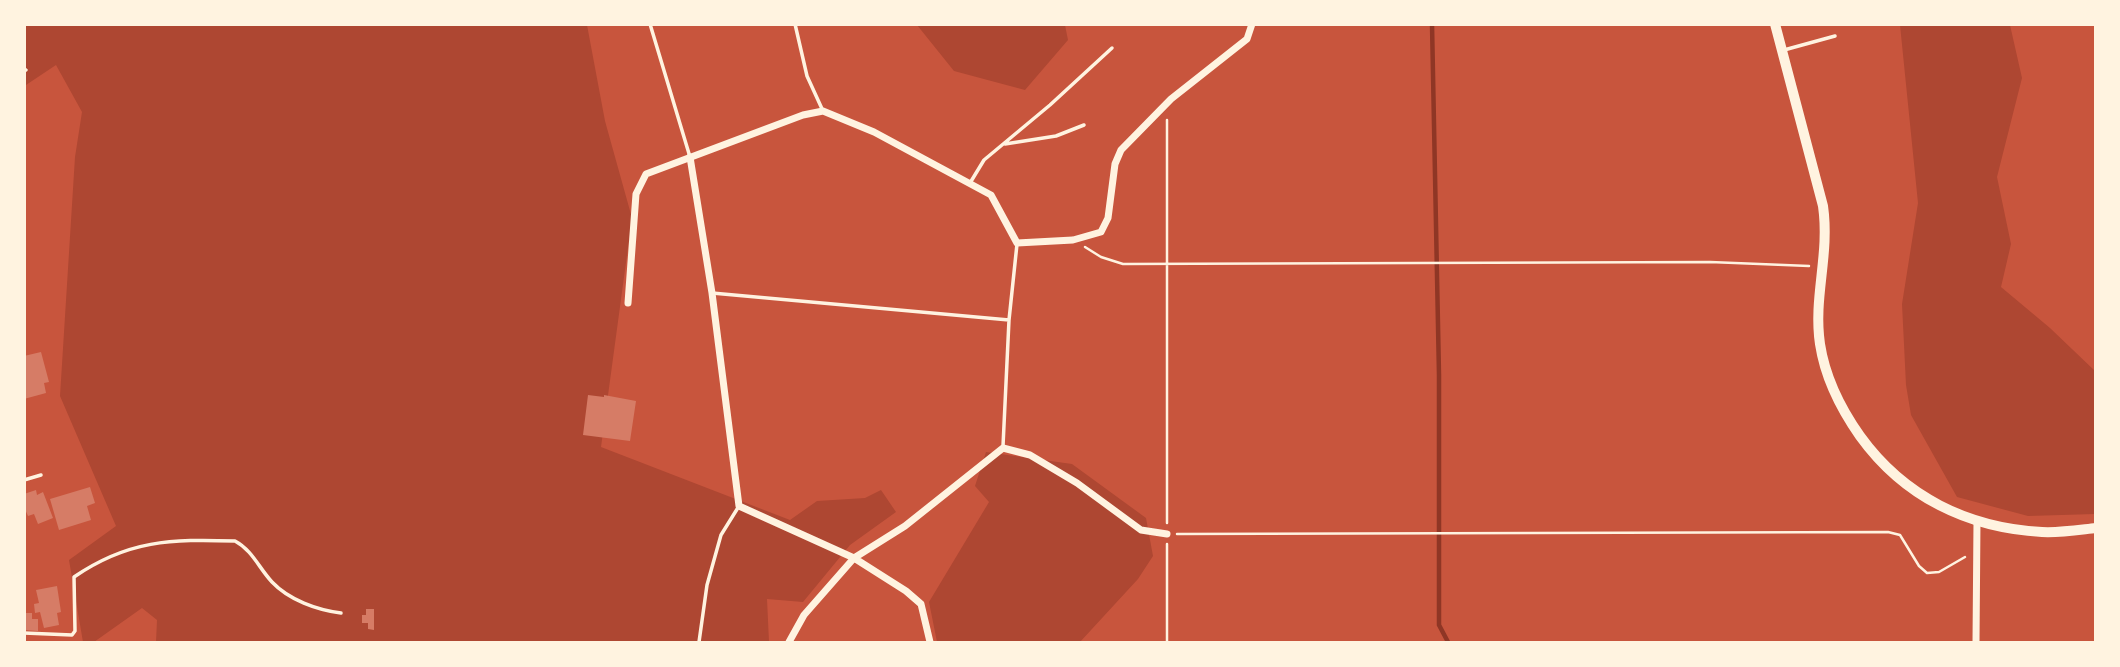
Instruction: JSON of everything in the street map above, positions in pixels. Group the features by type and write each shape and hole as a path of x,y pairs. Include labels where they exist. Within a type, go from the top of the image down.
{"main road":[{"path":"1775,24 1821,194 1826,228 1817,314 1820,345 1828,373 1849,421 1872,453 1897,479 1926,499 1956,514 2000,526 2044,532 2095,528"}],"street":[{"path":"628,303 636,194 646,174 803,115 823,111 874,132 991,195 1017,243 1073,240 1101,232 1108,218 1115,164 1121,150 1167,103 1247,39 1252,24"},
{"path":"690,157 712,293 739,506 854,558 906,591 920,604 930,642"},
{"path":"789,642 804,615 854,558 905,526 1003,448 1030,455 1066,476 1141,530 1167,534"},
{"path":"1976,642 1977,520"}],"lane":[{"path":"650,24 690,157"},
{"path":"796,24 807,76 823,111"},
{"path":"1782,50 1835,36"},
{"path":"970,183 985,160 1112,48"},
{"path":"1003,145 1056,136 1084,125"},
{"path":"1003,448 1009,320 1017,243"},
{"path":"712,293 1009,320"},
{"path":"24,480 41,475"},
{"path":"699,642 707,585 722,535 739,506"},
{"path":"24,633 74,633 74,577 108,556 164,541 235,541 243,545 283,592 323,611 341,613"}],"path":[{"path":"1167,103 1167,642"},
{"path":"1073,240 1101,257 1123,264 1710,262 1824,266"},
{"path":"1167,534 1888,532 1900,535 1919,566 1927,573 1939,572 1977,550"}],"shaded area":[{"path":"24,25 587,25 605,121 632,218 601,447 790,520 817,501 865,498 881,490 896,512 850,545 803,602 767,599 769,642 156,642 157,620 142,608 94,642 83,642 69,560 116,526 60,396 75,157 82,112 56,65 25,84"},
{"path":"917,25 1065,25 1068,40 1025,90 954,71"},
{"path":"1900,25 2010,25 2022,78 1997,177 2011,244 2001,287 2095,371 2095,514 2028,516 1957,497 1911,415 1906,385 1902,304 1918,203"},
{"path":"986,452 1072,464 1146,518 1153,556 1138,579 1080,642 937,642 929,602 989,502 975,486"}],"building":[{"path":"41,352 49,382 44,383 46,393 24,399 24,356"},
{"path":"588,395 636,401 630,441 583,435"},
{"path":"90,487 95,503 87,506 91,520 59,530 50,499"},
{"path":"36,490 37,495 43,492 53,518 38,524 34,514 28,516 24,507 24,494"},
{"path":"57,586 61,612 57,613 59,625 44,628 40,612 35,613 34,604 39,603 36,590"},
{"path":"366,609 374,609 374,630 368,629 368,623 362,623 362,615 366,615"},
{"path":"24,613 32,613 32,619 38,619 38,631 24,630"}],"waterway":[{"path":"1432,24 1439,375 1439,625 1448,642"}]}
